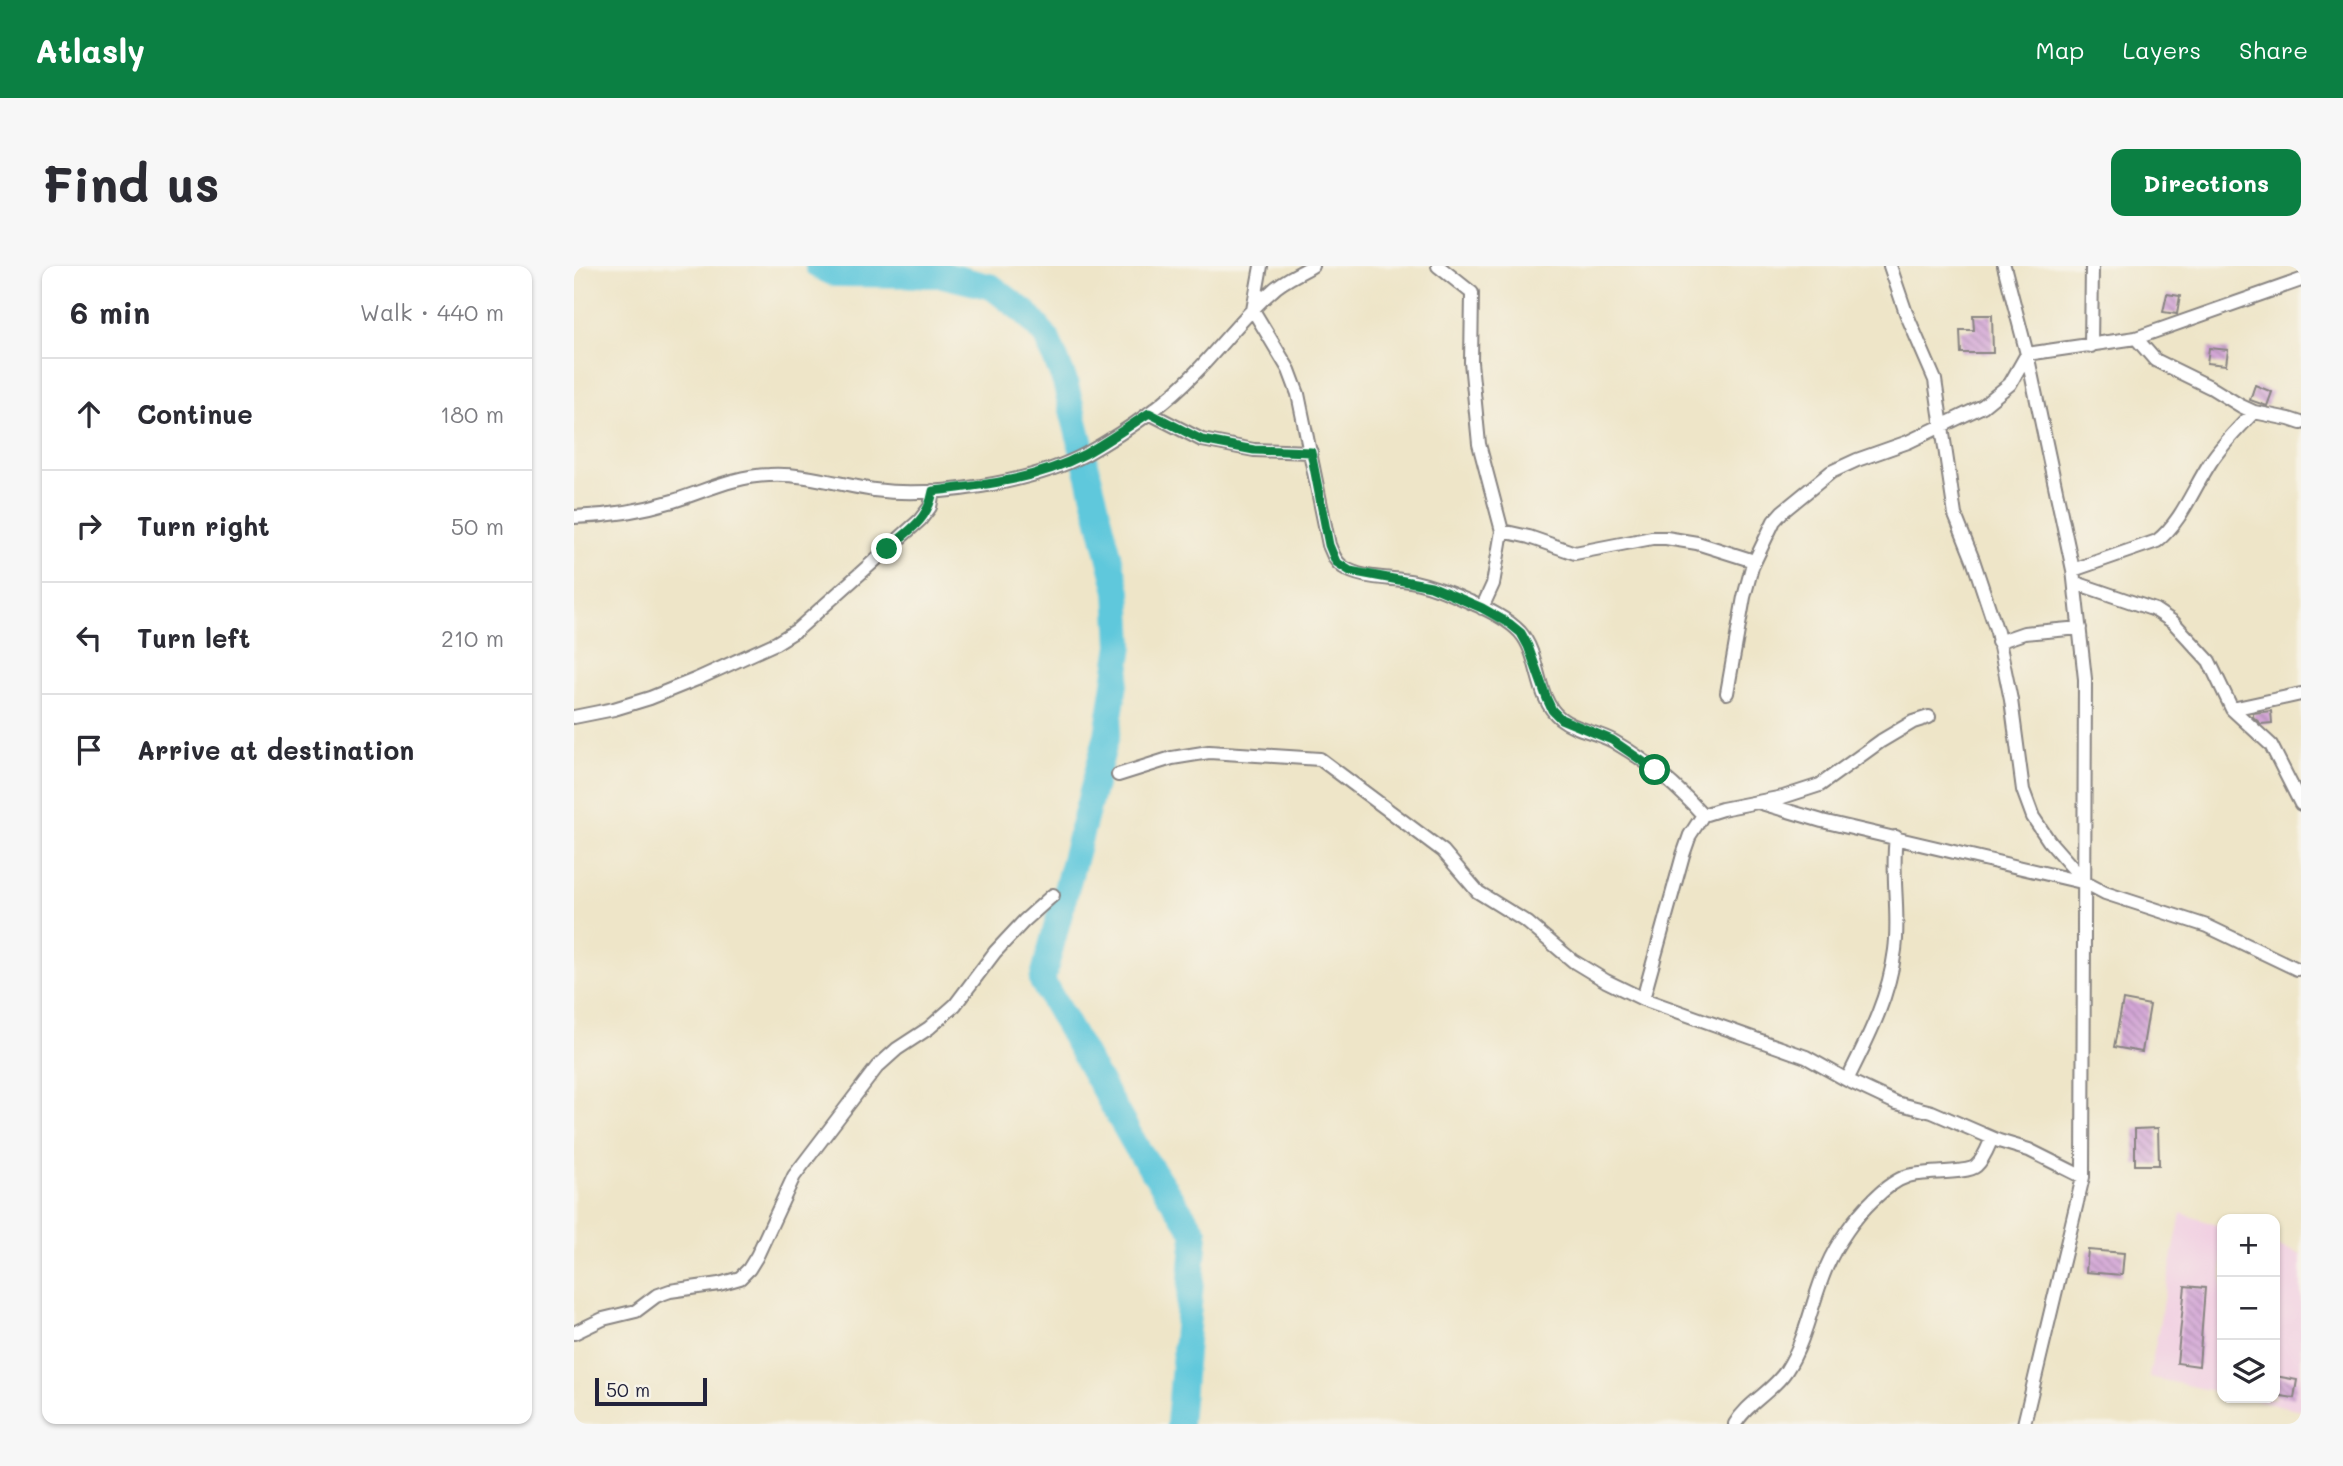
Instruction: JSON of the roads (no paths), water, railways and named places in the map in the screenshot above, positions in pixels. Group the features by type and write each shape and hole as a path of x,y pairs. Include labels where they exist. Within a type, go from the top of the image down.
{"street":[{"path":"1261,266 1253,310 1289,370 1298,394 1329,545 1336,562 1357,573 1431,586 1482,608 1521,633 1552,710 1561,719 1612,740 1634,755 1703,815"},
{"path":"574,517 622,514 719,484 771,474 835,481 874,490 933,491 1006,481 1039,473 1084,455 1149,413 1195,373 1273,289 1312,266"},
{"path":"1438,266 1472,293 1471,362 1479,444 1502,531 1493,584 1482,608"},
{"path":"1890,266 1906,313 1931,369 1955,515 1973,560 1998,642 2011,701 2023,790 2033,817 2049,841 2085,883"},
{"path":"2004,266 2027,354 2075,576 2085,679 2083,1177 2024,1424"},
{"path":"2091,346 2092,266"},
{"path":"2027,354 2136,338 2301,280"},
{"path":"2136,338 2155,360 2255,412 2301,423"},
{"path":"1727,693 1744,597 1754,561 1774,521 1819,480 1844,465 1908,442 1983,406 2010,384 2027,354"},
{"path":"2075,576 2157,541 2165,534 2210,463 2255,412"},
{"path":"1149,413 1202,440 1254,450 1311,452"},
{"path":"574,717 650,698 727,666 797,630 920,520 930,507 933,491"},
{"path":"1502,531 1575,553 1586,553 1633,541 1666,538 1697,543 1754,561"},
{"path":"2075,576 2155,610 2173,622 2208,661 2232,709 2271,745 2301,804"},
{"path":"1998,642 2024,634 2080,628"},
{"path":"2232,709 2301,694"},
{"path":"1643,999 1682,855 1690,835 1703,815 1783,797 1821,785 1881,741 1913,722 1929,717"},
{"path":"1118,775 1171,758 1209,751 1320,759 1443,851 1478,892 1528,923 1573,961 1606,981 1643,999 1806,1057 1896,1103 1931,1112 2052,1160 2083,1177"},
{"path":"1758,802 1822,821 2085,883 2105,893 2207,926 2297,969"},
{"path":"1847,1080 1880,1014 1890,975 1895,949 1896,837"},
{"path":"574,1333 603,1319 636,1311 656,1296 670,1291 740,1278 757,1256 794,1176 877,1067 897,1049 929,1028 955,1004 995,952 1024,920 1053,894"},
{"path":"1735,1424 1742,1412 1770,1390 1787,1370 1814,1307 1827,1266 1841,1241 1872,1201 1895,1181 1911,1175 1972,1169 1982,1159 1992,1138"}],"waterway":[{"path":"818,266 835,274 943,275 992,287 1027,314 1047,338 1065,382 1118,591 1121,645 1107,735 1042,981 1137,1148 1195,1233 1179,1424"}]}
